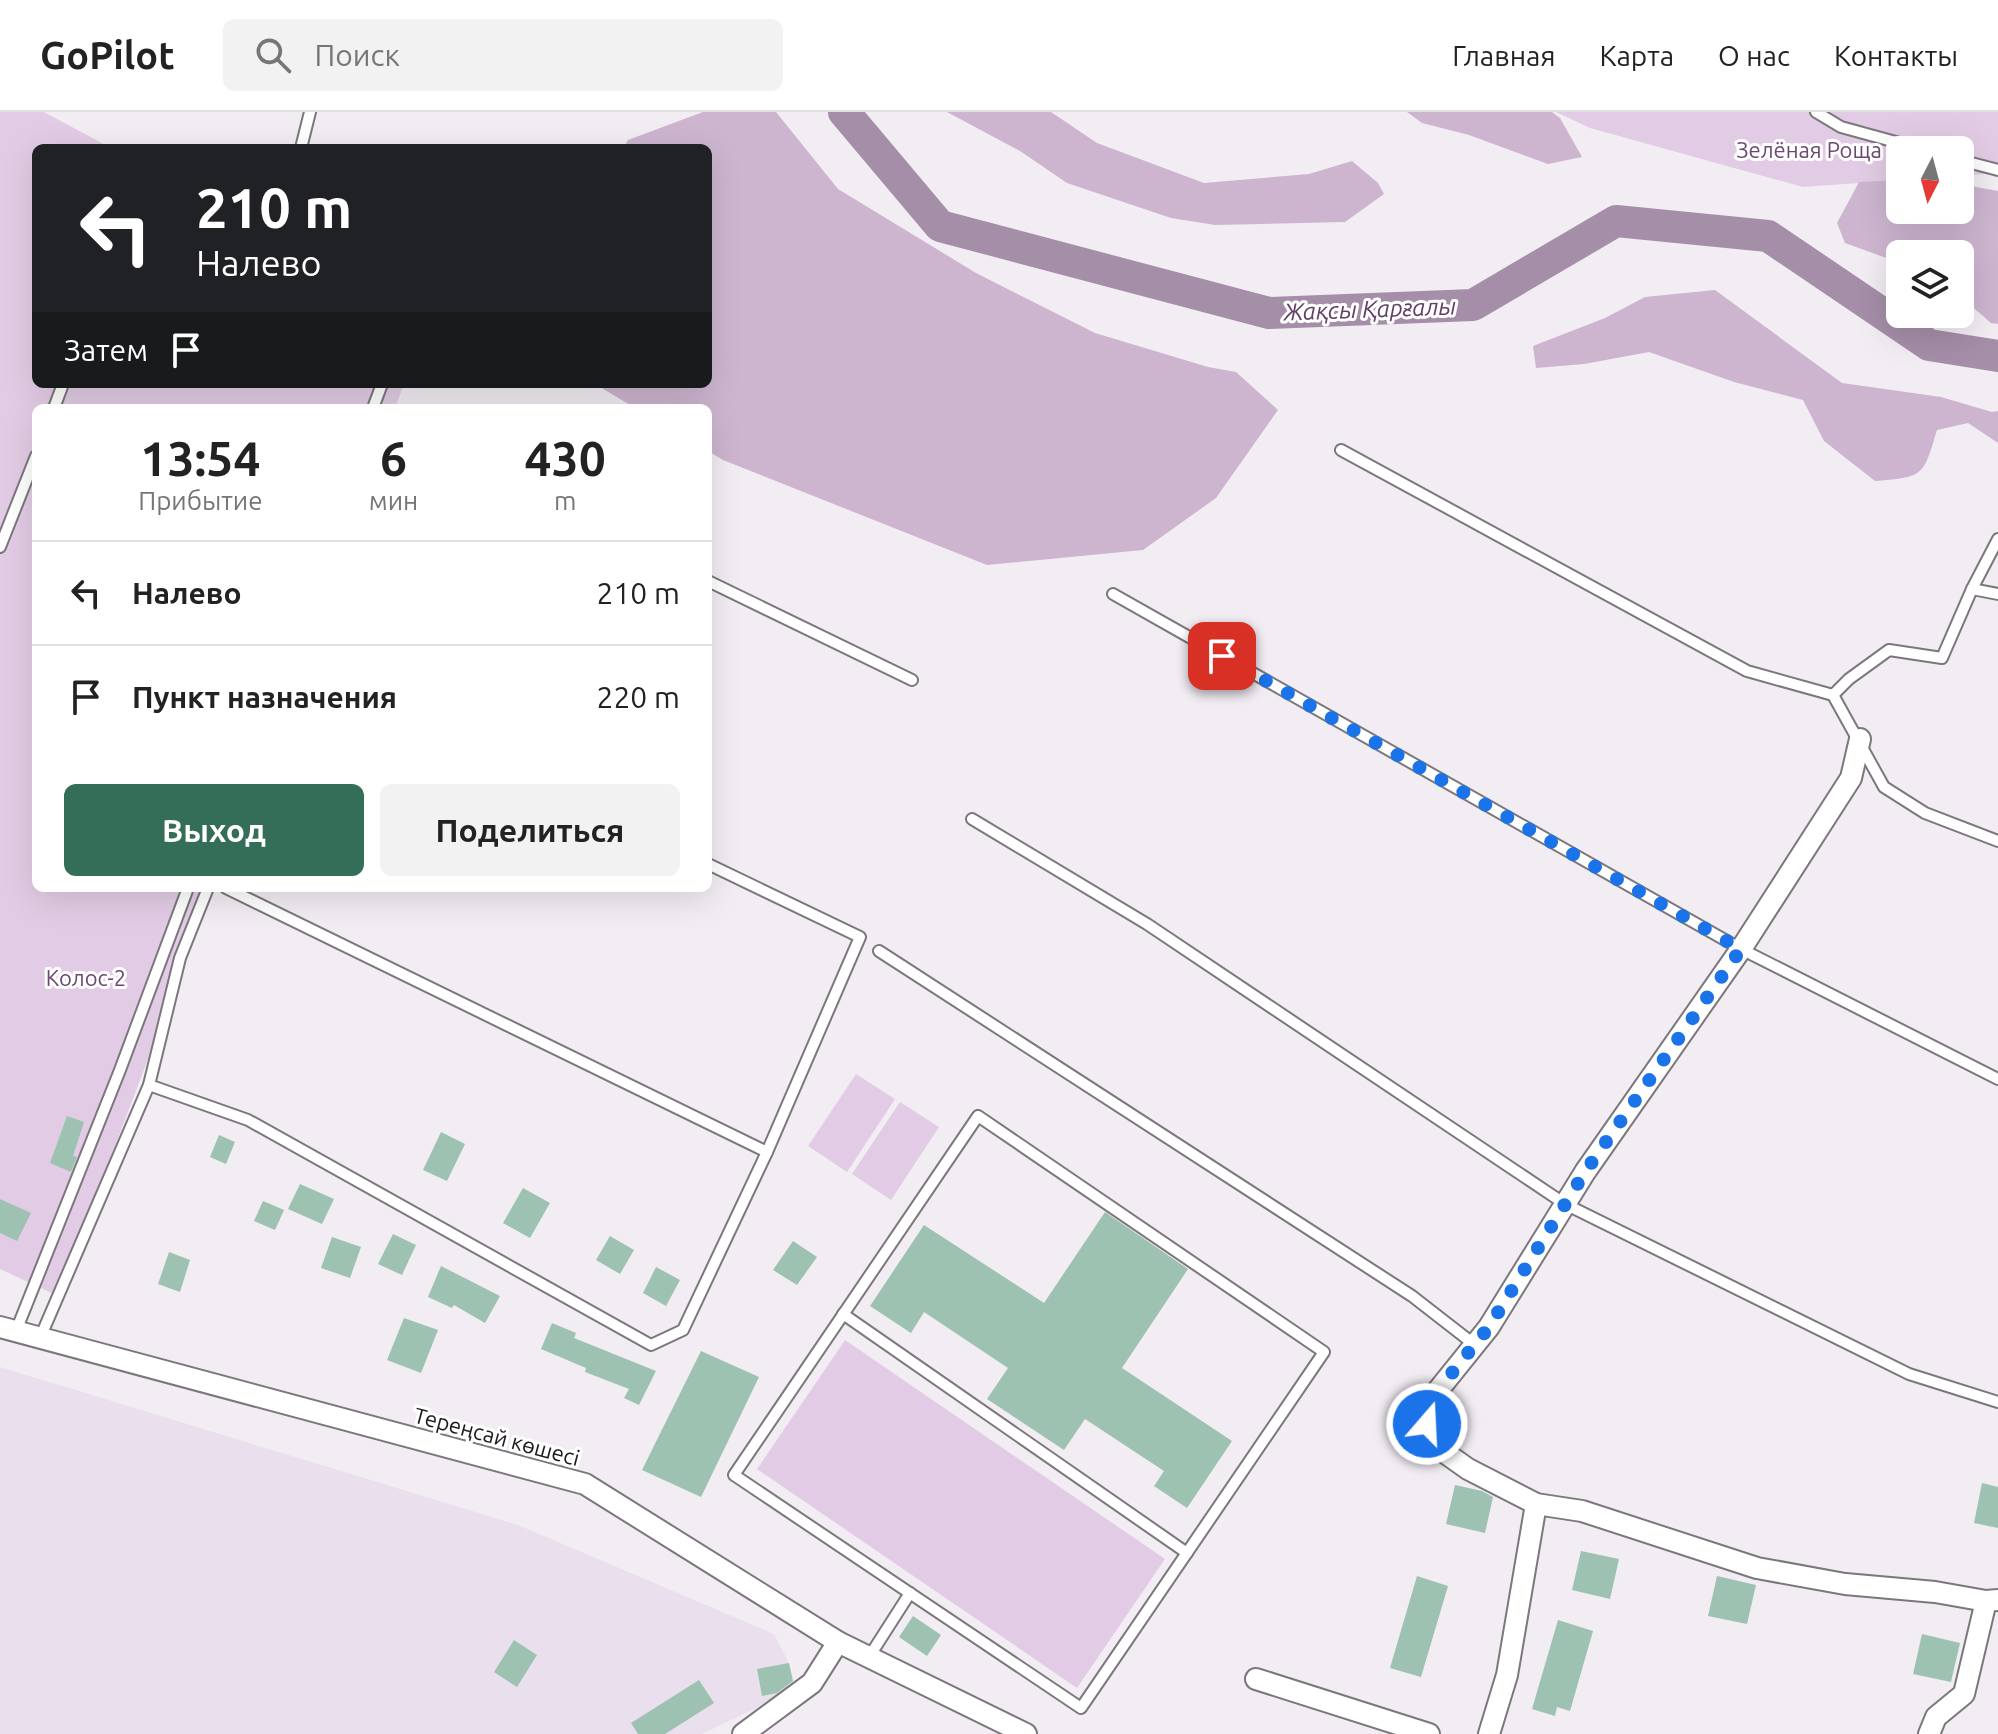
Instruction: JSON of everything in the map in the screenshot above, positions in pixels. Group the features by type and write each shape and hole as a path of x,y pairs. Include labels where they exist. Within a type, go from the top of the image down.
{"street":[{"path":"1860,739 1851,778 1741,949 1585,1172 1489,1327 1427,1404 1427,1424 1434,1445 1468,1469 1536,1504 1582,1511 1757,1568 1845,1584 1992,1600 1964,1694 1936,1717 1929,1734"},
{"name":"Тереңсай көшесі","path":"8,1329 585,1484 838,1642 1026,1734"},
{"path":"1490,1734 1507,1675 1536,1504"},
{"path":"743,1734 812,1683 838,1642"},
{"path":"1256,1679 1429,1734"}],"lane":[{"path":"302,144 310,112"},
{"path":"1816,112 1841,127 1886,139"},
{"path":"1974,164 1998,170"},
{"path":"1341,450 1747,671 1833,695 1884,787 1925,813 1998,841"},
{"path":"0,547 32,466"},
{"path":"1833,695 1849,679 1889,650 1942,658 1998,539"},
{"path":"712,583 912,680"},
{"path":"1972,589 1998,594"},
{"path":"1113,594 1741,949 1998,1079"},
{"path":"972,819 1147,924 1565,1204 1909,1374 1998,1402"},
{"path":"149,1085 248,1120 651,1345 683,1330 767,1152 860,937 712,866"},
{"path":"8,1329 120,1070 187,892"},
{"path":"39,1339 149,1085 180,958 206,892"},
{"path":"234,892 767,1152"},
{"path":"879,951 1412,1296 1475,1345"},
{"path":"978,1116 1324,1352 1187,1553 1081,1708 734,1475 978,1116"},
{"path":"843,1314 1187,1553"},
{"path":"869,1657 910,1593"}],"shaded area":[{"path":"703,112 776,112 838,189 976,273 1095,333 1208,367 1236,372 1278,410 1216,498 1143,550 987,565 723,460 712,453 712,404 628,404 602,388 712,388 712,144 626,144 628,140"},
{"path":"947,112 1051,112 1097,143 1204,183 1309,174 1352,161 1378,183 1384,194 1345,222 1215,225 1171,218 1067,183 1020,151"},
{"path":"1407,112 1552,112 1560,118 1582,157 1548,164 1469,135 1422,123"},
{"path":"1886,181 1886,224 1974,224 1974,187 1998,191 1998,324 1991,323 1974,308 1974,240 1886,240 1886,258 1845,243 1837,223 1859,182"},
{"path":"1715,290 1842,383 1941,397 1992,412 1998,411 1998,443 1968,423 1937,430 1920,471 1904,478 1875,481 1824,441 1803,400 1734,382 1649,352 1584,364 1536,368 1533,346 1605,318 1645,297"},
{"path":"0,1367 518,1525 774,1634 789,1663 794,1690 702,1734 0,1734"}],"green space":[{"name":"Колос-2","path":"0,112 44,112 104,144 32,144 32,388 402,388 396,404 32,404 32,892 211,892 58,1296 0,1269"},
{"name":"Зелёная Роща","path":"1556,112 1998,112 1998,173 1974,175 1974,136 1886,136 1886,181 1803,187 1590,128"},
{"path":"856,1074 895,1099 847,1172 808,1146"},
{"path":"900,1102 939,1127 891,1200 852,1174"},
{"path":"845,1340 1165,1559 1077,1688 757,1469"}],"building":[{"path":"67,1116 84,1122 71,1172 50,1163"},
{"path":"441,1132 465,1144 447,1181 423,1170"},
{"path":"219,1135 235,1142 226,1164 210,1157"},
{"path":"300,1184 334,1199 322,1224 288,1209"},
{"path":"523,1188 550,1203 530,1238 503,1223"},
{"path":"0,1199 31,1213 17,1241 0,1233"},
{"path":"263,1201 284,1210 275,1230 254,1221"},
{"path":"1105,1212 1188,1269 1122,1368 1232,1441 1187,1508 1154,1486 1164,1471 1085,1419 1064,1450 987,1399 1008,1368 924,1312 911,1333 870,1306 924,1225 1044,1303"},
{"path":"393,1234 416,1245 402,1275 378,1264"},
{"path":"610,1236 634,1250 620,1274 596,1260"},
{"path":"332,1237 361,1247 350,1278 321,1268"},
{"path":"793,1241 817,1257 797,1285 773,1270"},
{"path":"169,1252 190,1260 180,1292 158,1284"},
{"path":"441,1266 500,1296 485,1323 454,1305 452,1308 428,1297"},
{"path":"656,1267 680,1280 666,1306 643,1293"},
{"path":"404,1318 438,1330 421,1373 387,1360"},
{"path":"552,1323 576,1333 574,1338 656,1371 639,1405 624,1398 629,1389 585,1372 586,1368 541,1349"},
{"path":"701,1351 759,1377 701,1497 642,1470"},
{"path":"1982,1483 1998,1487 1998,1528 1974,1523"},
{"path":"1455,1485 1482,1491 1493,1497 1485,1533 1446,1524"},
{"path":"1581,1551 1619,1559 1610,1599 1572,1590"},
{"path":"1417,1576 1448,1586 1421,1677 1390,1668"},
{"path":"1717,1576 1756,1585 1747,1624 1708,1616"},
{"path":"913,1616 941,1635 927,1656 899,1637"},
{"path":"1558,1620 1593,1631 1570,1711 1557,1707 1555,1716 1532,1709"},
{"path":"1922,1634 1960,1643 1951,1682 1913,1674"},
{"path":"514,1640 537,1655 517,1687 494,1672"},
{"path":"789,1663 793,1681 777,1693 762,1696 757,1669"},
{"path":"699,1680 714,1703 665,1734 638,1734 631,1723"}],"waterway":[{"name":"Жақсы Қарғалы","path":"844,112 940,226 1269,313 1473,305 1616,221 1768,236 1929,345 1998,356"}],"route":[{"path":"1222,656 1741,949 1585,1172 1489,1327 1427,1404 1427,1424"}]}
